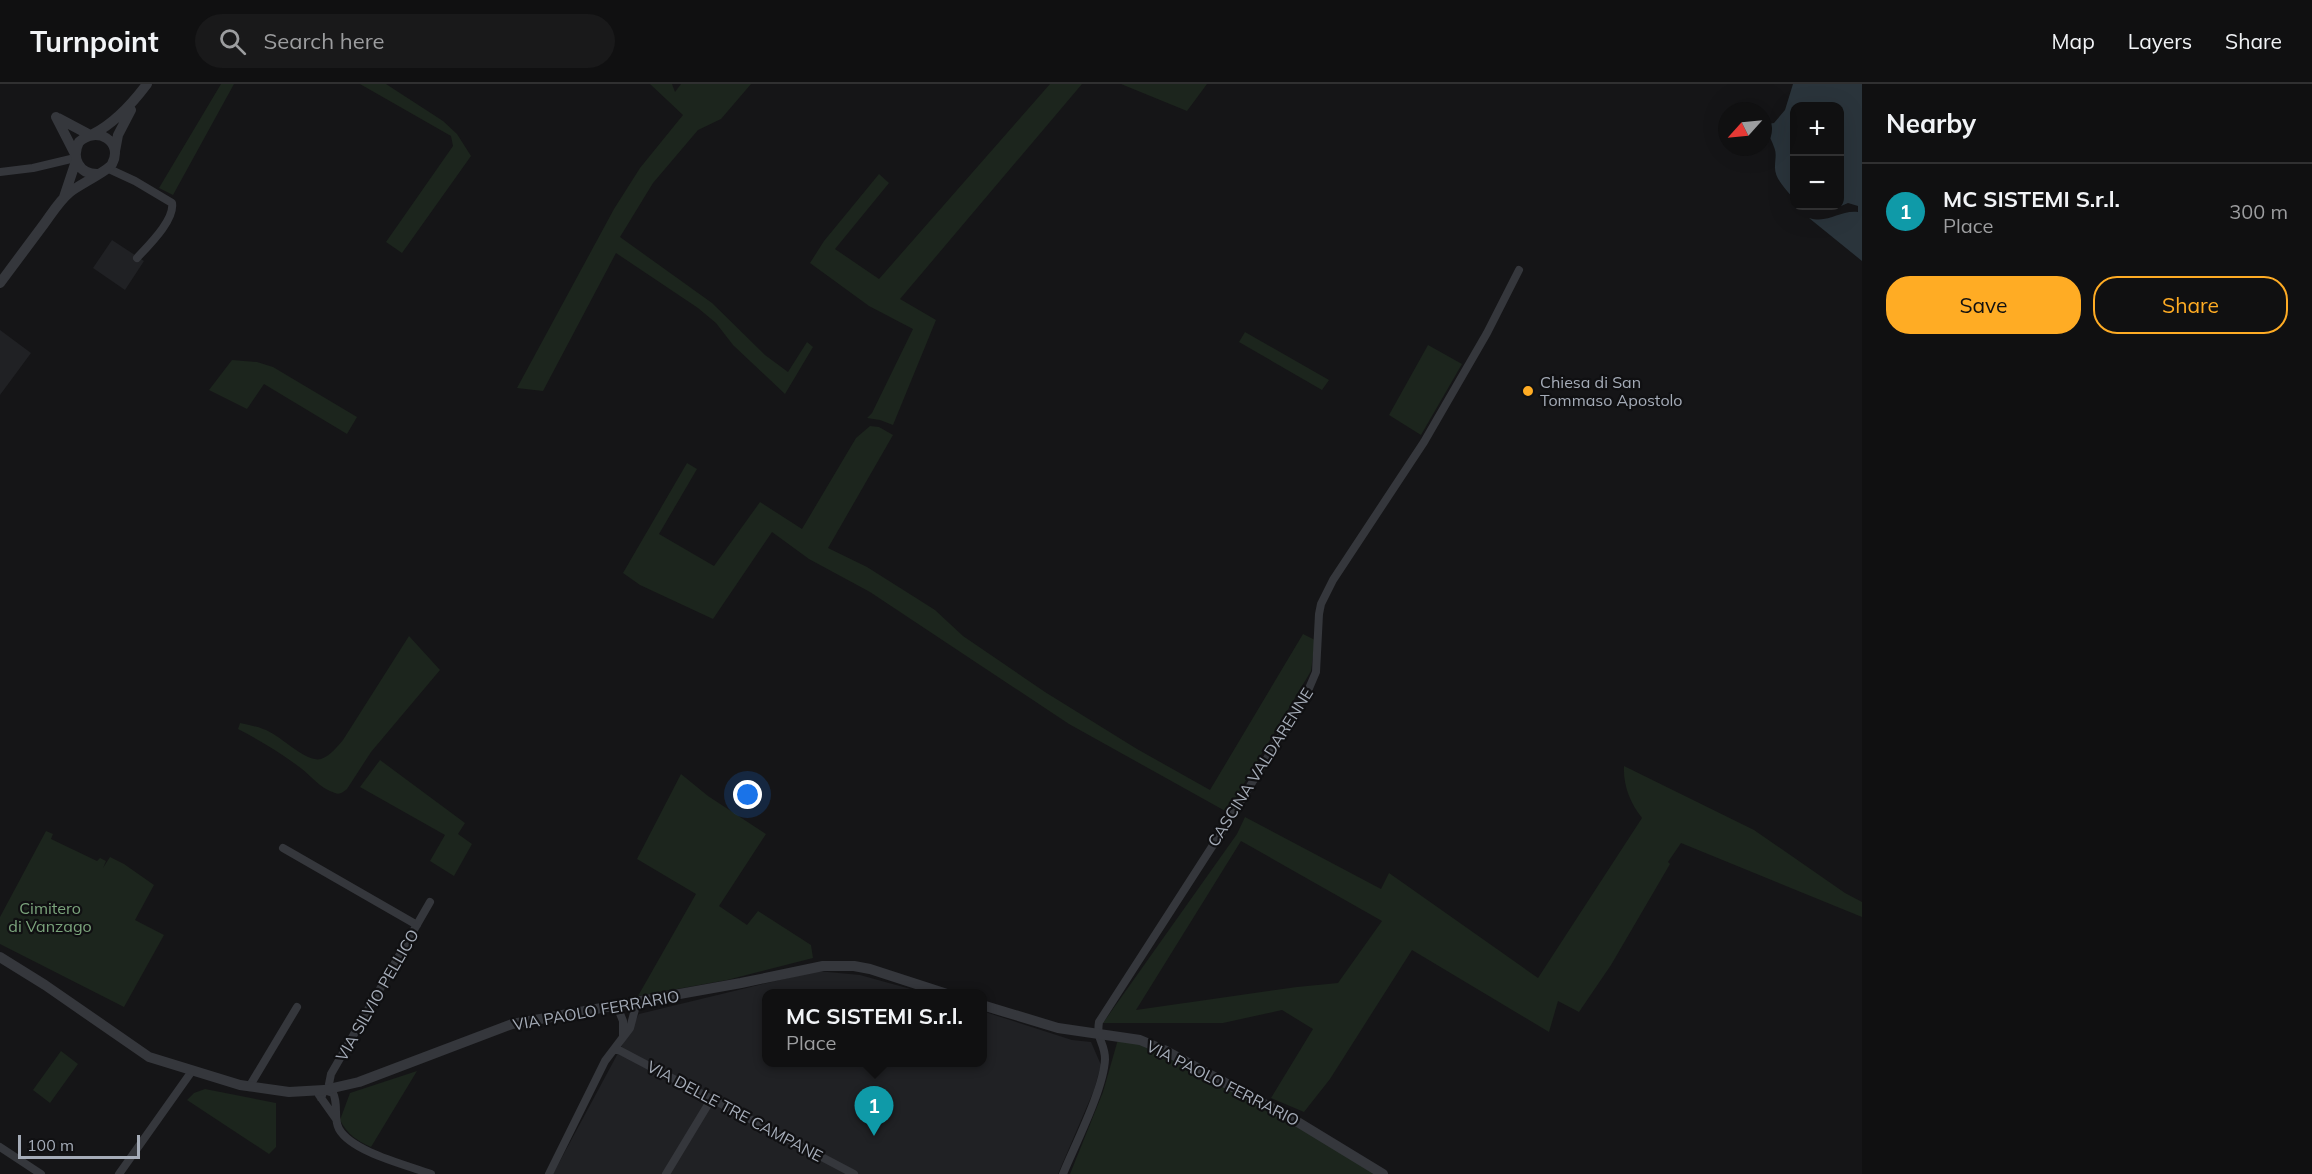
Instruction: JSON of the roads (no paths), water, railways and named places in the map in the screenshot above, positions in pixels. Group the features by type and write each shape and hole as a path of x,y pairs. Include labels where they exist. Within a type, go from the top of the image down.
{"street":[{"path":"64,197 79,142 111,123 145,86"},
{"path":"0,283 64,197 97,174 109,169 113,164 118,135 124,120 145,86"},
{"path":"97,174 85,171 56,117 91,135 103,136 108,139 115,151"},
{"path":"0,172 33,168 76,158"},
{"path":"109,169 172,203 172,212 166,222 138,258"},
{"name":"CASCINA VALDARENNE","path":"1097,1035 1099,1022 1226,825 1307,693 1316,672 1317,626 1321,604 1333,580 1424,442 1487,333 1519,270"},
{"path":"283,848 417,925"},
{"name":"VIA SILVIO PELLICO","path":"323,1092 329,1084 331,1074 430,902"},
{"name":"VIA PAOLO FERRARIO","path":"0,957 45,985 140,1053 157,1061 249,1088 282,1092 323,1092 352,1084 512,1024 741,984 797,970 838,965 870,969 934,989"},
{"path":"549,1174 605,1061 633,1020 637,1002"},
{"path":"617,1006 624,1021 623,1036"},
{"path":"249,1088 297,1007"},
{"name":"VIA PAOLO FERRARIO","path":"987,1007 1058,1028 1140,1040 1164,1050 1296,1120 1383,1174"},
{"path":"1063,1174 1096,1093 1105,1060 1104,1050 1097,1035"},
{"name":"VIA DELLE TRE CAMPANE","path":"615,1048 854,1174"},
{"path":"119,1174 192,1071"},
{"path":"336,1119 337,1101 342,1092 352,1084"},
{"path":"323,1092 333,1093 337,1101"},
{"path":"323,1092 340,1130 354,1144 431,1174"},
{"path":"666,1174 712,1098"},
{"path":"0,1147 41,1174"}],"place":[{"name":"Chiesa di San Tommaso Apostolo","path":"1528,391"},
{"name":"MC SISTEMI S.r.l.","path":"874,1136"}],"park label":[{"name":"Cimitero di Vanzago","path":"50,917"}]}
